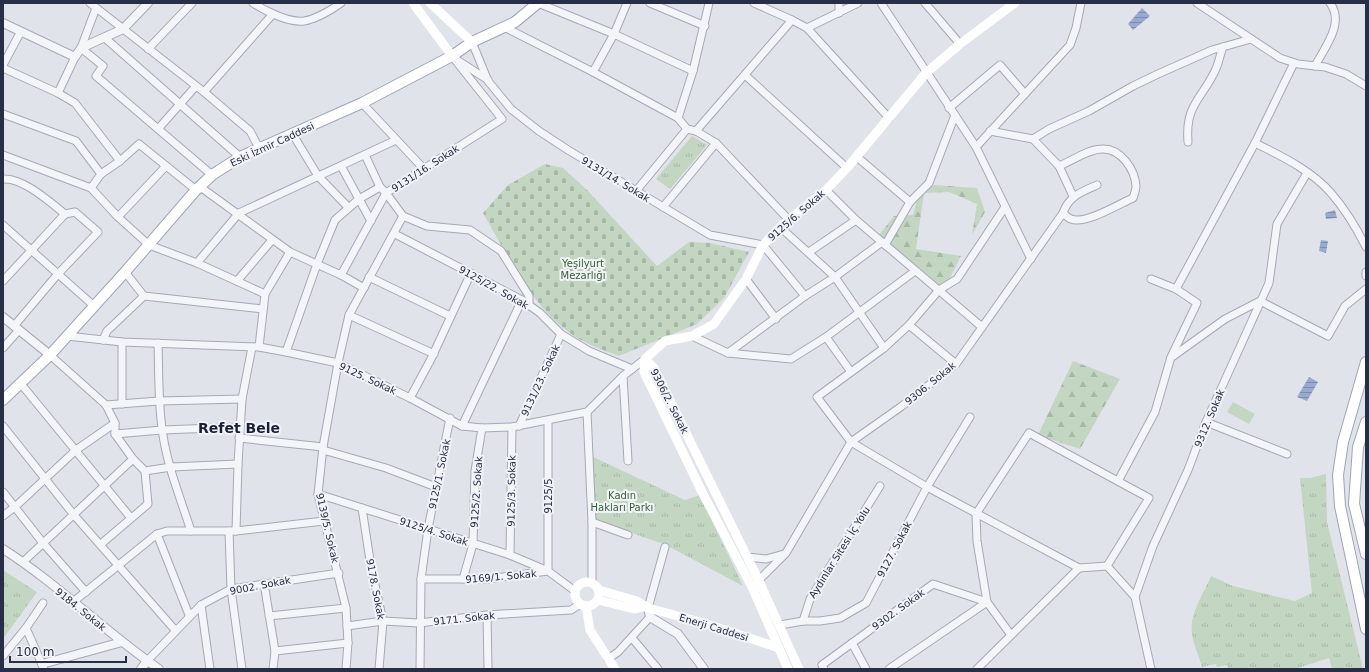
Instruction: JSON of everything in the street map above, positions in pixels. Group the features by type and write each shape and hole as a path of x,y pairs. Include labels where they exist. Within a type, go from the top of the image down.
{"main road":[{"path":"413,3 452,56"},
{"name":"Eski İzmir Caddesi","path":"3,400 21,384 67,336 198,188 212,175 240,157 362,103 452,56 472,42 515,22 538,3"},
{"name":"9125/6. Sokak","path":"644,359 665,341 692,336 714,324 746,279 763,245 780,227 826,190 847,168 926,73 960,44 1015,3"},
{"path":"432,4 472,42"},
{"name":"9306/2. Sokak","path":"644,359 654,368 747,557 779,648 788,669"},
{"name":"9306/2. Sokak","path":"644,359 644,372 702,492 780,625 799,669"},
{"path":"1366,362 1343,442 1338,475 1340,506 1366,629"},
{"path":"1366,422 1354,504 1366,554"},
{"path":"615,669 590,630 583,605 576,598 575,591 581,583 592,583 599,590 637,601 647,611"},
{"path":"583,605 593,605 598,600 599,590"},
{"path":"598,600 647,611"},
{"name":"Enerji Caddesi","path":"647,611 704,623 779,648"}],"street":[{"path":"81,48 124,29 148,3"},
{"path":"148,49 192,3"},
{"path":"253,3 272,15 303,21 327,12 341,3"},
{"path":"538,3 614,34 693,71"},
{"path":"593,72 614,34 627,3"},
{"path":"650,3 705,26"},
{"path":"678,118 693,71 705,26 709,3"},
{"path":"754,3 807,28 889,118"},
{"path":"839,3 839,13"},
{"path":"807,28 858,3"},
{"path":"880,3 976,147 1030,259"},
{"path":"925,3 960,44"},
{"path":"976,147 1070,45 1076,28 1081,3"},
{"path":"1198,3 1250,40 1280,58 1294,63 1325,67 1346,74 1366,86"},
{"path":"1314,66 1331,36 1336,22 1336,14 1330,3"},
{"path":"58,93 75,57 81,48 93,5 204,92 250,131 259,148"},
{"path":"204,92 272,15"},
{"path":"696,131 792,20"},
{"path":"3,23 20,33 75,57"},
{"path":"504,27 593,72 678,118 687,129 696,131 716,143 789,220"},
{"path":"3,65 20,33"},
{"path":"105,38 240,157"},
{"path":"1033,139 1049,128 1089,111 1133,86 1212,50 1250,40"},
{"name":"9131/14. Sokak","path":"472,42 488,81"},
{"path":"1188,142 1187,128 1189,114 1196,98 1215,70 1223,47"},
{"path":"81,48 103,66 96,76 212,175"},
{"name":"9131/14. Sokak","path":"452,56 488,81 512,109 539,131 568,150 710,235 763,245"},
{"name":"9131/16. Sokak","path":"341,276 386,193 422,168 502,119 452,56"},
{"path":"1176,289 1255,143 1294,63"},
{"path":"949,108 1000,65 1025,94"},
{"path":"3,68 58,93 75,103 120,161"},
{"path":"746,75 847,168"},
{"path":"158,129 196,86"},
{"path":"362,103 422,168"},
{"path":"3,114 76,141 101,174"},
{"path":"728,353 776,319 805,296 884,244 910,202 929,183 955,115"},
{"path":"636,191 687,129"},
{"path":"990,131 1033,139 1059,166 1073,196 1097,186"},
{"path":"292,133 318,176 348,207"},
{"path":"197,264 239,213 396,140"},
{"path":"663,207 716,143"},
{"path":"1255,143 1286,159 1308,173 1331,193 1366,247"},
{"path":"91,188 101,174 120,161 139,144 166,166 239,213 272,240 290,252 364,288"},
{"path":"1059,166 1092,151 1101,149 1110,150 1122,157 1131,168 1136,187 1133,198 1095,216 1079,220 1070,219 1063,213"},
{"path":"3,155 91,188 118,217 149,245 265,294"},
{"path":"365,155 380,187 403,216 428,226 470,230 501,251 529,296 529,306"},
{"path":"857,157 910,202"},
{"path":"118,217 166,166"},
{"path":"341,166 371,221"},
{"name":"9312. Sokak","path":"1136,597 1153,546 1188,470 1206,422 1269,283 1277,224 1308,173"},
{"path":"3,179 11,178 36,193 65,214"},
{"path":"286,352 317,264 335,220 348,207 380,187"},
{"path":"826,190 856,220 982,327"},
{"name":"9306. Sokak","path":"756,584 786,553 851,442 902,406 956,364 1063,213 1073,196"},
{"path":"1005,207 958,279 939,290 909,325 884,348 817,397 851,442 927,487 1079,568 1107,566"},
{"path":"3,281 65,214 75,212 98,232 57,275 3,348"},
{"name":"9139/5. Sokak","path":"346,669 348,643 346,608 339,573 318,494 323,448 338,363 349,315 369,277 395,234 403,216"},
{"path":"809,252 856,220"},
{"path":"3,225 31,249 57,275 94,306"},
{"path":"780,227 835,277 884,348"},
{"name":"9125/22. Sokak","path":"395,234 522,300 561,334 589,351 632,369"},
{"path":"238,282 272,240"},
{"path":"763,245 805,296"},
{"path":"242,669 231,589 232,531 242,399 255,347 265,294 290,252"},
{"path":"692,336 728,353 791,360 826,337 915,271"},
{"path":"125,272 144,296 263,309"},
{"path":"410,398 434,354 450,316 471,274"},
{"path":"369,277 450,316"},
{"path":"746,279 776,319"},
{"path":"1118,481 1155,412 1171,357 1197,303 1176,289 1151,279"},
{"path":"1171,357 1225,319 1260,302 1328,336 1345,306 1366,289"},
{"path":"103,340 107,331 144,296"},
{"path":"462,426 522,300"},
{"path":"349,315 434,354"},
{"path":"3,317 50,354 106,405 115,423 115,434 133,459 145,471 148,504 102,544"},
{"path":"909,325 956,364"},
{"name":"9131/23. Sokak","path":"516,426 561,334"},
{"name":"9125. Sokak","path":"67,336 122,342 255,347 338,363 450,418 462,426 482,428 516,426 548,421 587,412"},
{"path":"826,337 851,372"},
{"path":"122,342 122,404"},
{"path":"158,343 159,401 162,430 171,468 191,531"},
{"name":"9125/6. Sokak","path":"623,376 644,359"},
{"path":"592,583 592,522 587,412 623,376"},
{"path":"623,376 628,461"},
{"path":"21,384 131,518"},
{"path":"106,405 159,401 242,399"},
{"name":"9127. Sokak","path":"780,625 803,620 820,621 840,618 866,603 927,487 970,417"},
{"name":"9125/1. Sokak","path":"428,529 450,418"},
{"name":"9125/5","path":"548,421 548,571"},
{"path":"1206,422 1287,454"},
{"path":"3,516 16,506 76,450 115,423"},
{"path":"3,426 74,514 102,544 175,630"},
{"name":"9125/3. Sokak","path":"510,555 516,426"},
{"path":"115,434 162,430 240,427"},
{"name":"9125/2. Sokak","path":"463,579 473,544 475,471 482,428"},
{"path":"1011,635 987,602 978,542 976,514 1029,432 1149,498 1107,566"},
{"path":"239,438 323,448 386,468 436,487"},
{"path":"23,562 106,486 133,459"},
{"path":"145,471 238,464"},
{"name":"Aydınlar Sitesi İç Yolu","path":"803,620 810,599 880,486"},
{"path":"3,492 16,506 43,543 86,592"},
{"name":"9125/4. Sokak","path":"318,494 510,555 548,571"},
{"name":"9178. Sokak","path":"362,508 371,567 383,621 379,669"},
{"path":"73,602 118,564 157,534 167,531 232,531 324,521"},
{"path":"592,522 628,535"},
{"path":"420,669 419,623 421,578 428,529"},
{"path":"157,534 189,615"},
{"path":"608,659 618,652 632,638 647,611 665,547"},
{"name":"9184. Sokak","path":"3,549 23,562 122,642 159,669"},
{"path":"747,557 766,559 786,553"},
{"path":"1107,566 1136,597 1151,669"},
{"path":"977,669 1079,568"},
{"name":"9169/1. Sokak","path":"421,578 488,579 548,571 575,591"},
{"name":"9002. Sokak","path":"141,669 189,615 201,605 231,589 264,582 339,573"},
{"path":"264,582 275,651 273,669"},
{"name":"9302. Sokak","path":"824,669 822,665 933,584 987,602"},
{"path":"889,669 987,602"},
{"path":"3,656 26,628 43,603"},
{"path":"201,605 210,669"},
{"name":"9171. Sokak","path":"347,626 383,621 419,623 487,615 571,610 583,605"},
{"path":"269,616 346,608"},
{"path":"647,611 678,634 704,669"},
{"path":"487,615 488,669"},
{"path":"26,628 43,666 122,642"},
{"path":"632,638 658,669"},
{"path":"275,651 348,643"},
{"path":"852,643 866,669"}],"green space":[{"path":"692,136 707,145 670,189 656,179"},
{"name":"Yeşilyurt Mezarlığı","path":"545,164 563,168 588,191 657,266 689,242 710,243 749,252 724,298 697,324 619,356 579,339 548,314 536,299 513,266 483,213 508,185"},
{"path":"934,185 977,188 985,212 972,235 977,204 949,192 924,193 916,249 961,256 946,286 940,289 879,235 894,216 913,215 918,196"},
{"path":"1073,361 1120,379 1080,449 1038,435"},
{"path":"1233,402 1255,414 1249,424 1227,412"},
{"name":"Kadın Hakları Parkı","path":"593,457 685,500 700,495 743,586 666,545 595,520"},
{"path":"1326,474 1327,522 1363,669 1332,669 1329,658 1295,669 1228,669 1227,665 1217,667 1216,664 1202,667 1192,633 1192,626 1198,604 1211,576 1233,586 1295,601 1312,593 1300,478 1310,478"},
{"path":"3,570 37,592 3,639"}],"water":[{"path":"1142,8 1150,16 1133,30 1128,24"},
{"path":"1335,210 1337,218 1326,219 1325,213"},
{"path":"1321,240 1328,241 1326,253 1319,251"},
{"path":"1309,377 1318,382 1307,401 1297,397"}],"district":[{"name":"Refet Bele","path":"239,428"}]}
